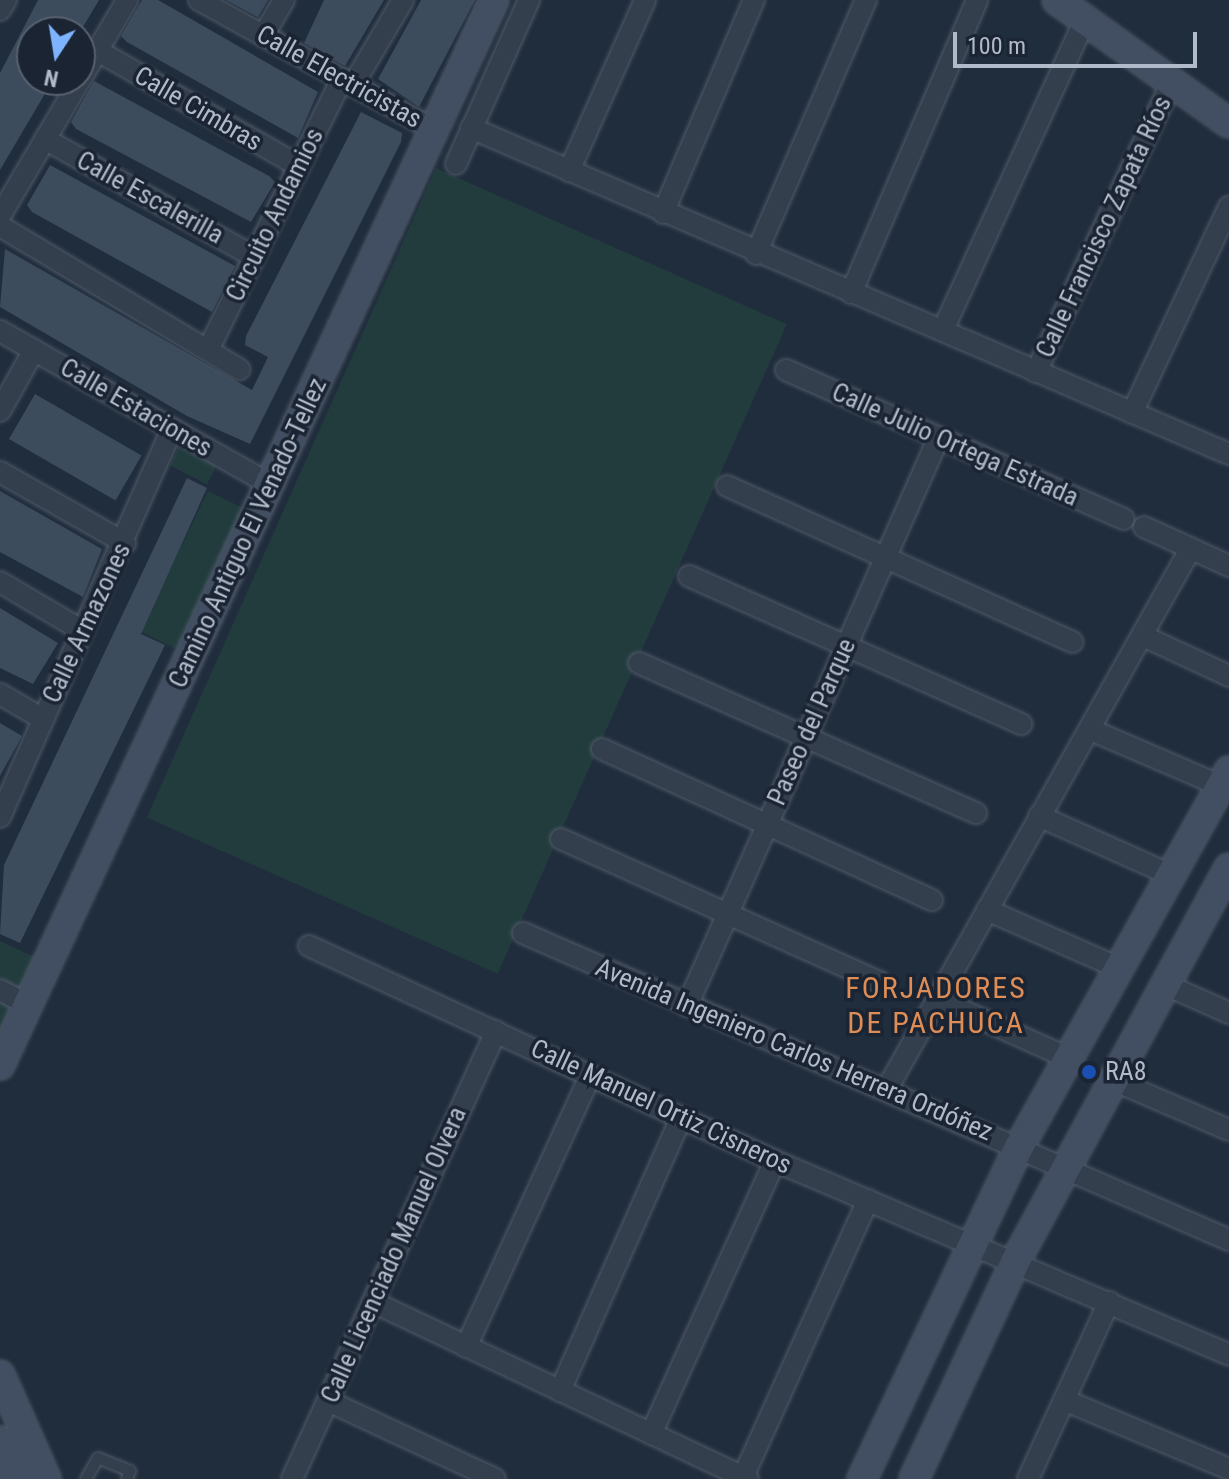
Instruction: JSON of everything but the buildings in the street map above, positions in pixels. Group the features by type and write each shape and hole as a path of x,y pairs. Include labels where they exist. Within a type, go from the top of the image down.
{"street":[{"path":"0,10 6,0"},
{"path":"0,216 127,0"},
{"name":"Calle Electricistas","path":"199,0 436,131"},
{"path":"263,36 284,0"},
{"name":"Circuito Andamios","path":"208,350 299,166 348,82 403,0"},
{"name":"Camino Antiguo El Venado-Tellez","path":"0,1065 436,131 494,0"},
{"path":"456,164 529,0"},
{"path":"569,171 645,0"},
{"path":"663,213 754,0"},
{"path":"756,254 866,0"},
{"path":"851,293 977,0"},
{"path":"1057,0 1229,123"},
{"path":"943,330 1085,20"},
{"name":"Calle Cimbras","path":"98,51 299,166"},
{"name":"Calle Francisco Zapata Ríos","path":"1036,372 1172,82"},
{"path":"471,128 756,254 943,330 1132,413 1227,448"},
{"name":"Calle Escalerilla","path":"45,139 254,257"},
{"path":"1132,413 1229,207"},
{"path":"0,226 239,369"},
{"name":"Calle Estaciones","path":"0,331 271,485"},
{"path":"0,411 34,350"},
{"name":"Calle Julio Ortega Estrada","path":"786,370 1124,519"},
{"name":"Calle Armazones","path":"1,812 125,543 172,429"},
{"name":"Paseo del Parque","path":"687,1006 938,439"},
{"path":"0,472 125,543"},
{"path":"727,486 1072,642"},
{"path":"1144,527 1229,566"},
{"path":"888,1087 1191,548"},
{"path":"689,576 1022,724"},
{"path":"0,582 83,631"},
{"path":"1143,636 1229,676"},
{"path":"639,663 976,813"},
{"path":"0,694 43,719"},
{"path":"862,1479 1019,1147 1225,778 1091,730"},
{"path":"602,749 932,900"},
{"path":"1039,816 1171,875"},
{"path":"561,839 881,983"},
{"path":"914,1479 1015,1262 1164,984 1221,901 1229,868"},
{"path":"987,910 1117,967"},
{"name":"Avenida Ingeniero Carlos Herrera Ordóñez","path":"523,933 687,1006 888,1087 1229,1240"},
{"name":"Calle Manuel Ortiz Cisneros","path":"309,946 775,1161 1229,1355"},
{"path":"1164,984 1229,1013"},
{"path":"0,990 28,1005"},
{"path":"937,999 1068,1058"},
{"name":"Calle Licenciado Manuel Olvera","path":"292,1479 496,1031"},
{"path":"466,1347 590,1076"},
{"path":"1113,1080 1229,1130"},
{"path":"560,1391 681,1118"},
{"path":"651,1434 775,1161"},
{"path":"373,1302 746,1478 868,1200"},
{"path":"1028,1479 1109,1302"},
{"path":"0,1375 46,1479"},
{"path":"1064,1400 1229,1469"},
{"path":"328,1401 495,1479"},
{"path":"0,1441 17,1479"}],"lane":[{"path":"86,1479 98,1458 130,1471 127,1479"}],"green space":[{"path":"436,168 787,324 498,974 147,818"},
{"path":"181,443 218,462 207,484 170,465"},
{"path":"208,491 255,514 186,654 140,631"},
{"path":"0,941 45,962 0,1061"}],"place":[{"name":"RA8","path":"1089,1072"}],"district":[{"name":"FORJADORES DE PACHUCA","path":"936,1005"}]}
